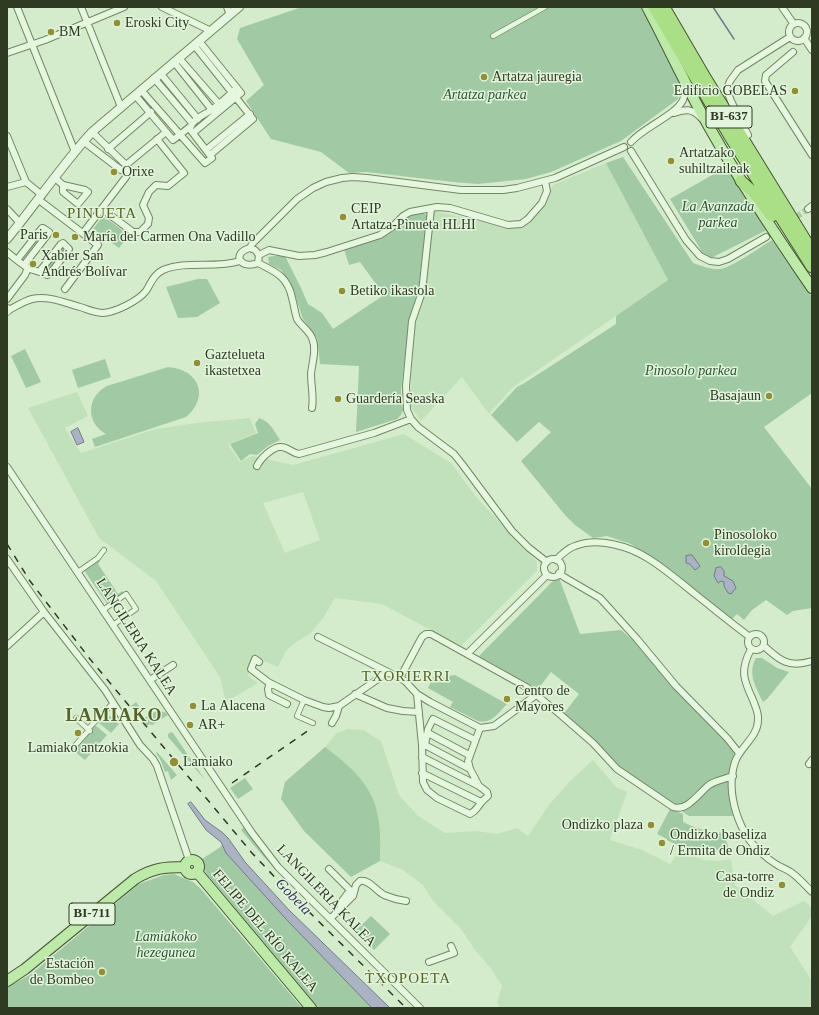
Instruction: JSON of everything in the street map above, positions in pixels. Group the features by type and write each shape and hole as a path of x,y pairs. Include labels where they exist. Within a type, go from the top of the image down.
{"highway":[{"path":"648,7 676,53 700,86"},
{"name":"BI-637","path":"654,7 746,162 812,268"},
{"name":"BI-637","path":"664,7 706,79 812,250"},
{"path":"748,135 797,227"},
{"path":"741,181 758,198 812,268"}],"main road":[{"path":"648,7 683,79 711,131 741,181 812,288"},
{"name":"FELIPE DEL RÍO KALEA","path":"187,863 185,870 190,874 197,872 311,1008"},
{"name":"BI-711","path":"7,981 25,969 144,873 157,868 187,863"}],"street":[{"path":"17,7 75,152"},
{"path":"80,7 121,107"},
{"path":"7,53 45,40 124,7"},
{"path":"162,7 211,31"},
{"path":"7,240 83,141 138,92 211,31 228,11 239,7"},
{"path":"493,36 545,7"},
{"path":"782,7 793,23"},
{"path":"799,22 804,25 807,30 804,38 797,41 790,37 788,29 793,23 799,22"},
{"path":"748,135 728,93 730,80 738,70 790,37"},
{"path":"804,38 812,50"},
{"path":"196,43 236,93 251,117 208,152"},
{"path":"793,52 766,75 765,81 812,155"},
{"path":"176,60 219,104"},
{"path":"176,60 212,110"},
{"path":"138,92 205,163 212,158 193,126 158,76"},
{"path":"240,261 240,254 244,250 250,248 252,244 297,199 313,188 326,182 353,177 461,190 486,190 518,188 566,174 624,147 626,142 631,142 639,134 668,115 679,106 683,100 685,92 683,79"},
{"path":"138,92 151,112 173,140 236,93"},
{"path":"193,126 219,104 236,93"},
{"path":"668,115 687,109 693,111 699,115 711,131"},
{"path":"108,149 151,112"},
{"path":"83,232 102,210 127,174 126,168 92,132"},
{"path":"83,141 121,170 126,168 166,132"},
{"path":"7,136 26,182 40,198 98,245 65,289"},
{"path":"102,210 133,232 140,232 148,224 149,218 143,205 149,192 156,185 168,186 184,173 157,139"},
{"path":"631,142 634,146 631,151"},
{"path":"624,147 626,151 631,151 686,240 700,256 710,261 719,262 728,259 766,237"},
{"path":"55,178 63,185"},
{"path":"259,255 269,250 299,256 316,255 380,235 410,212 437,207 450,208 508,225 521,224 528,220 542,203 547,191 545,181"},
{"path":"7,188 26,182"},
{"path":"431,208 422,292 412,321 406,378 405,400 407,410 411,419 426,434 458,458 512,531 546,562"},
{"path":"7,209 20,223"},
{"path":"7,299 25,275 26,266 49,232 42,228 16,260"},
{"path":"7,252 26,266 40,272 47,275 50,274 69,249 61,244 40,272"},
{"path":"250,248 255,250 259,255 258,263"},
{"path":"7,310 32,299 42,298 56,300 102,313 124,306 142,296 153,278 161,271 172,267 224,265 240,261 246,265 258,263 283,277 287,284 297,318 313,340 314,350 311,376 313,401 312,408"},
{"path":"257,466 260,459 277,447 282,446 294,453 299,454 374,433 411,419"},
{"name":"LANGILERIA KALEA","path":"7,467 252,833 278,867 420,1008"},
{"path":"546,562 556,560 568,549 574,546 588,543 604,543 631,550 649,559 668,572 750,637"},
{"name":"LANGILERIA KALEA","path":"78,572 98,558 104,550"},
{"path":"7,559 44,612 105,690 140,745 153,759 157,766 187,863"},
{"path":"556,560 561,566 559,573"},
{"path":"546,562 544,568 547,575"},
{"path":"547,575 552,576 559,573"},
{"path":"559,573 600,598 670,679 739,753"},
{"path":"467,654 547,575"},
{"path":"103,610 126,594 136,609 113,625"},
{"path":"7,646 44,612"},
{"path":"400,678 422,637 426,634 431,634 528,688 588,739 617,769 673,807 679,808 688,804 710,785 733,776"},
{"path":"757,634 762,636 765,640 764,646 758,651 751,649 748,643 750,637 757,634"},
{"path":"318,637 400,678 405,681 417,694 480,728 494,726 536,695"},
{"path":"764,646 784,662 803,664 812,661"},
{"path":"751,649 746,658 744,682 755,705 758,721 753,736 739,753 734,763 732,795 736,812 742,828 753,846 779,866 791,872 812,892"},
{"path":"259,662 255,659 251,669 270,683 323,708 339,706 388,672"},
{"path":"150,680 173,665"},
{"path":"270,683 268,689 269,695 287,704"},
{"path":"355,694 387,708 418,712"},
{"path":"417,694 423,745 422,757 422,773 423,782 427,790 436,798 470,814 476,811 481,802 488,796 487,792 479,786 422,757"},
{"path":"304,700 297,716 311,726"},
{"path":"72,749 113,703"},
{"path":"332,723 339,706"},
{"path":"76,718 89,730"},
{"path":"423,745 433,719 475,740"},
{"path":"479,786 470,769 468,761 480,728"},
{"path":"428,734 469,755"},
{"path":"423,745 470,769"},
{"path":"422,773 481,802"},
{"path":"329,869 350,890 329,918"},
{"path":"329,918 353,896 356,885 360,881 368,882 376,890 385,895 406,901"},
{"path":"429,962 454,953 451,946"}],"green space":[{"name":"Artatza parkea","path":"302,7 640,7 683,79 678,99 621,141 551,172 526,179 478,184 366,172 349,173 321,152 271,139 246,101 264,85 237,39 240,28"},
{"name":"Pinosolo parkea","path":"623,157 693,263 706,268 720,269 739,261 772,240 812,297 812,393 764,427 812,489 812,608 793,611 787,615 766,600 752,610 744,620 737,614 732,619 631,544 607,536 593,538 575,525 565,515 521,461 551,432 539,422 517,442 491,415 517,387 616,324 616,316 668,280 606,163"},
{"path":"606,163 668,280 512,388 489,414 462,377 421,421 411,407 411,375 414,331 426,280 433,211 513,228 528,224 546,199 553,185"},
{"name":"La Avanzada parkea","path":"728,166 767,230 707,260 670,199"},
{"path":"416,213 427,215 418,291 409,322 401,391 403,410 397,419 356,432 359,366 320,364 317,338 303,319 292,286 281,270 269,264 268,257 285,256 308,304 322,313 333,329 384,295 360,262 349,265 344,249 392,230 405,219"},
{"path":"103,216 129,235 119,248 93,229"},
{"path":"62,246 68,250 49,272 44,268"},
{"path":"198,279 207,279 220,303 197,317 178,318 166,287"},
{"path":"25,349 41,382 26,388 11,356"},
{"path":"105,359 111,377 78,388 72,370"},
{"path":"168,367 179,369 187,373 194,378 198,385 198,401 186,417 95,447 92,439 106,434 99,429 95,423 91,410 92,403 100,391 107,386"},
{"path":"77,392 88,416 65,428 81,453 152,430 196,423 250,418 256,433 228,444 240,462 252,456 293,465 404,434 451,463 477,498 537,562 537,571 461,646 382,604 335,598 324,617 311,633 296,642 286,651 278,667 253,656 248,676 258,683 226,702 220,677 156,581 99,538 28,408","holes":["303,492 320,540 285,553 263,503"]},
{"path":"259,418 263,419 269,424 280,440 268,446 257,455 250,454 241,461 230,444 258,433 255,424"},
{"path":"96,556 100,561 98,564 118,594 122,591 126,597 110,608 81,566"},
{"path":"559,578 580,634 621,630 655,660 738,745 734,754 729,780 729,798 733,816 689,816 617,769 562,716 579,694 551,672 538,689 479,656 552,582"},
{"path":"756,658 762,658 777,668 789,672 763,702 755,686 752,675 753,664"},
{"path":"435,674 447,680 449,676 455,675 507,704 491,719 483,722 478,721 450,707 453,702 428,688"},
{"path":"136,702 142,710 140,714 143,719 152,713 159,711 168,715 152,725 150,724 147,726 131,706"},
{"path":"106,713 119,724 111,733 98,722"},
{"path":"95,725 107,735 85,760 73,750"},
{"path":"348,729 363,730 381,741 399,795 417,815 445,833 477,831 497,834 517,828 528,836 549,805 569,782 593,760 616,787 627,792 610,840 642,850 670,864 679,851 704,860 718,861 731,859 735,885 773,916 804,901 812,908 812,916 790,947 812,981 812,1008 500,1008 497,1003 502,986 492,970 475,950 461,929 433,901 423,885 403,870 380,861 378,817 325,747 337,733"},
{"path":"171,732 205,780 168,737 168,734"},
{"path":"325,747 343,761 366,786 375,806 379,822 380,861 351,877 304,831 281,799 285,782"},
{"path":"157,752 177,775 171,780 168,771 165,772 156,753"},
{"path":"245,778 253,789 238,799 230,788"},
{"path":"670,809 683,814 683,822 703,830 723,833 729,848 697,850 674,844 657,834"},
{"path":"244,827 277,870 241,830"},
{"path":"222,845 226,853 372,1008 318,1008 206,873 202,859"},
{"name":"Lamiakoko hezegunea","path":"174,874 193,882 201,889 302,1008 7,1008 7,987 30,975 139,884 164,875"},
{"path":"371,916 390,934 374,950 355,931"}],"water":[{"path":"78,428 84,442 77,445 71,432"},
{"path":"692,555 700,566 695,570 690,564 686,563 686,556"},
{"path":"721,567 724,571 724,576 733,581 736,588 731,594 728,593 724,586 724,582 721,581 718,583 714,576 716,568"},
{"path":"191,802 205,820 228,838 245,862 289,910 390,1008 372,1008 286,919 226,853 221,842 206,830 188,804"}],"waterway":[{"path":"713,7 734,39"}],"tunnel":[{"path":"766,237 808,209"}],"railway":[{"path":"7,544 30,581 90,659 252,853 287,890 406,1008"},
{"path":"232,783 312,728"}],"place":[{"name":"Eroski City","path":"117,23"},
{"name":"BM","path":"51,32"},
{"name":"Artatza jauregia","path":"484,77"},
{"name":"Edificio GOBELAS","path":"795,91"},
{"name":"Artatzako suhiltzaileak","path":"671,161"},
{"name":"Orixe","path":"114,172"},
{"name":"CEIP Artatza-Pìnueta HLHI","path":"343,217"},
{"name":"Paris","path":"56,235"},
{"name":"María del Carmen Ona Vadillo","path":"75,237"},
{"name":"Xabier San Andrés Bolívar","path":"33,264"},
{"name":"Betiko ikastola","path":"342,291"},
{"name":"Gaztelueta ikastetxea","path":"197,363"},
{"name":"Basajaun","path":"769,396"},
{"name":"Guardería Seaska","path":"338,399"},
{"name":"Pinosoloko kiroldegia","path":"706,543"},
{"name":"Centro de Mayores","path":"507,699"},
{"name":"La Alacena","path":"193,706"},
{"name":"AR+","path":"190,725"},
{"name":"Lamiako antzokia","path":"78,733"},
{"name":"Lamiako","path":"174,762"},
{"name":"Ondizko plaza","path":"651,825"},
{"name":"Ondizko baseliza / Ermita de Ondiz","path":"662,843"},
{"name":"Casa-torre de Ondiz","path":"782,885"},
{"name":"Estación de Bombeo","path":"102,972"}],"district":[{"name":"PINUETA","path":"102,214"},
{"name":"TXORIERRI","path":"406,677"},
{"name":"LAMIAKO","path":"114,716"},
{"name":"TXOPOETA","path":"408,979"}],"water label":[{"name":"Gobela","path":"293,897"}]}
